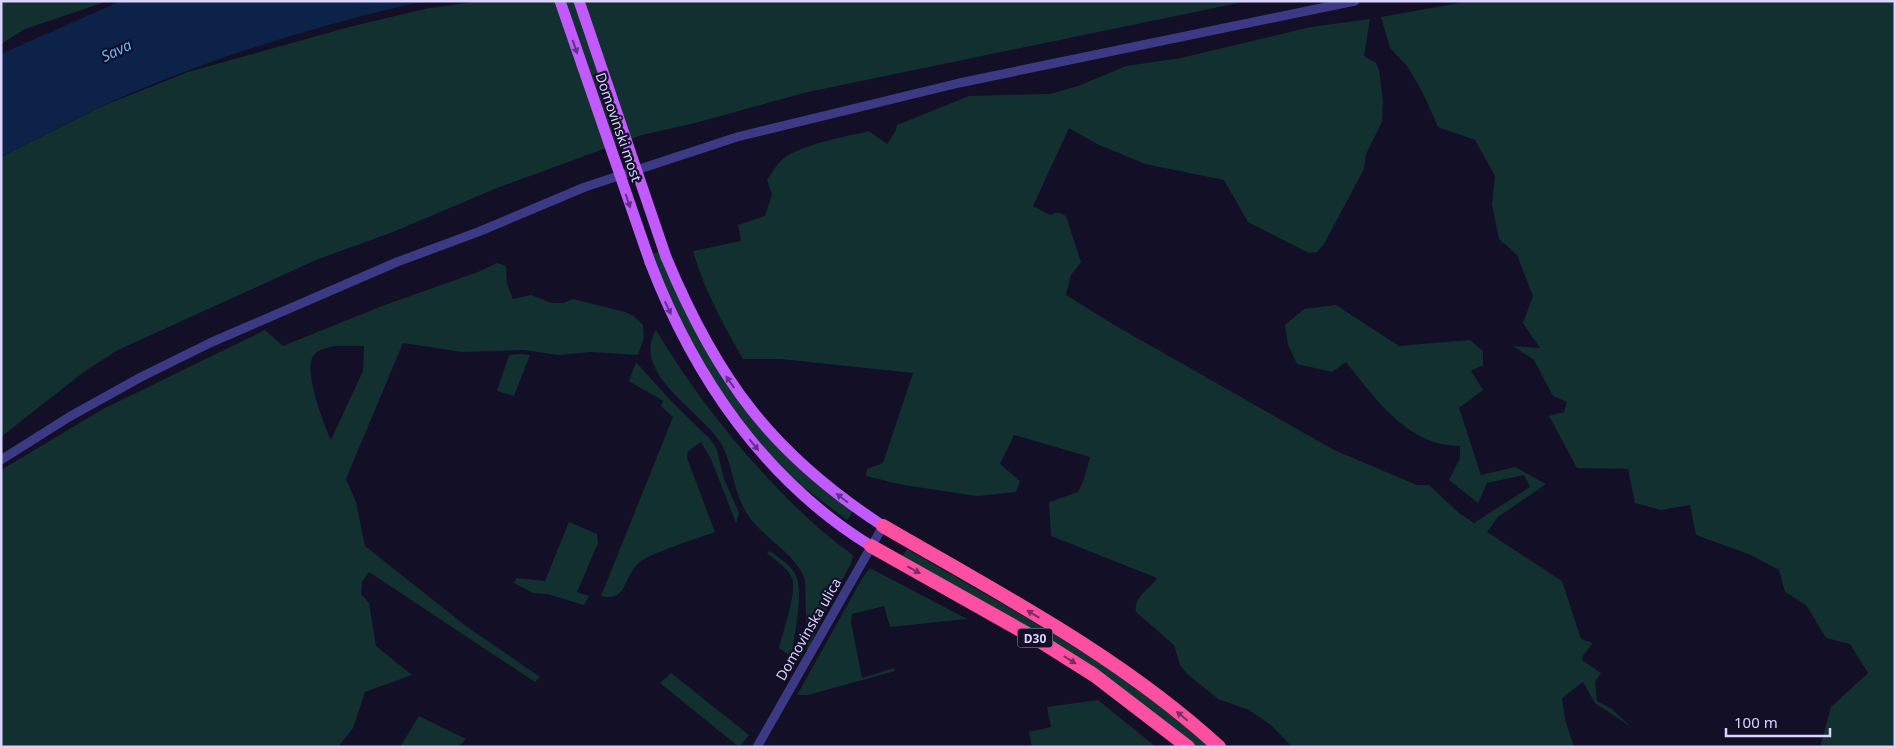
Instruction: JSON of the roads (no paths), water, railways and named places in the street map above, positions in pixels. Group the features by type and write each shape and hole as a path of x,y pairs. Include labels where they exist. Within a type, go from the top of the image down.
{"highway":[{"name":"D30","path":"883,526 1089,647 1142,683 1219,747"},
{"name":"D30","path":"871,546 1040,641 1094,675 1188,747"}],"main road":[{"name":"Domovinski most","path":"560,1 650,262 679,332 721,401 753,443 786,480 840,526 871,546"},
{"name":"Domovinski most","path":"579,1 666,257 707,346 731,384 756,416 792,456 815,477 883,526"}],"street":[{"path":"1,460 68,417 141,377 212,342 397,262 478,232 585,187 737,137 959,83 1355,1"},
{"name":"Domovinska ulica","path":"757,747 883,526"}],"water":[{"name":"Sava","path":"121,1 424,1 300,33 219,59 100,107 1,157 1,54"}]}
